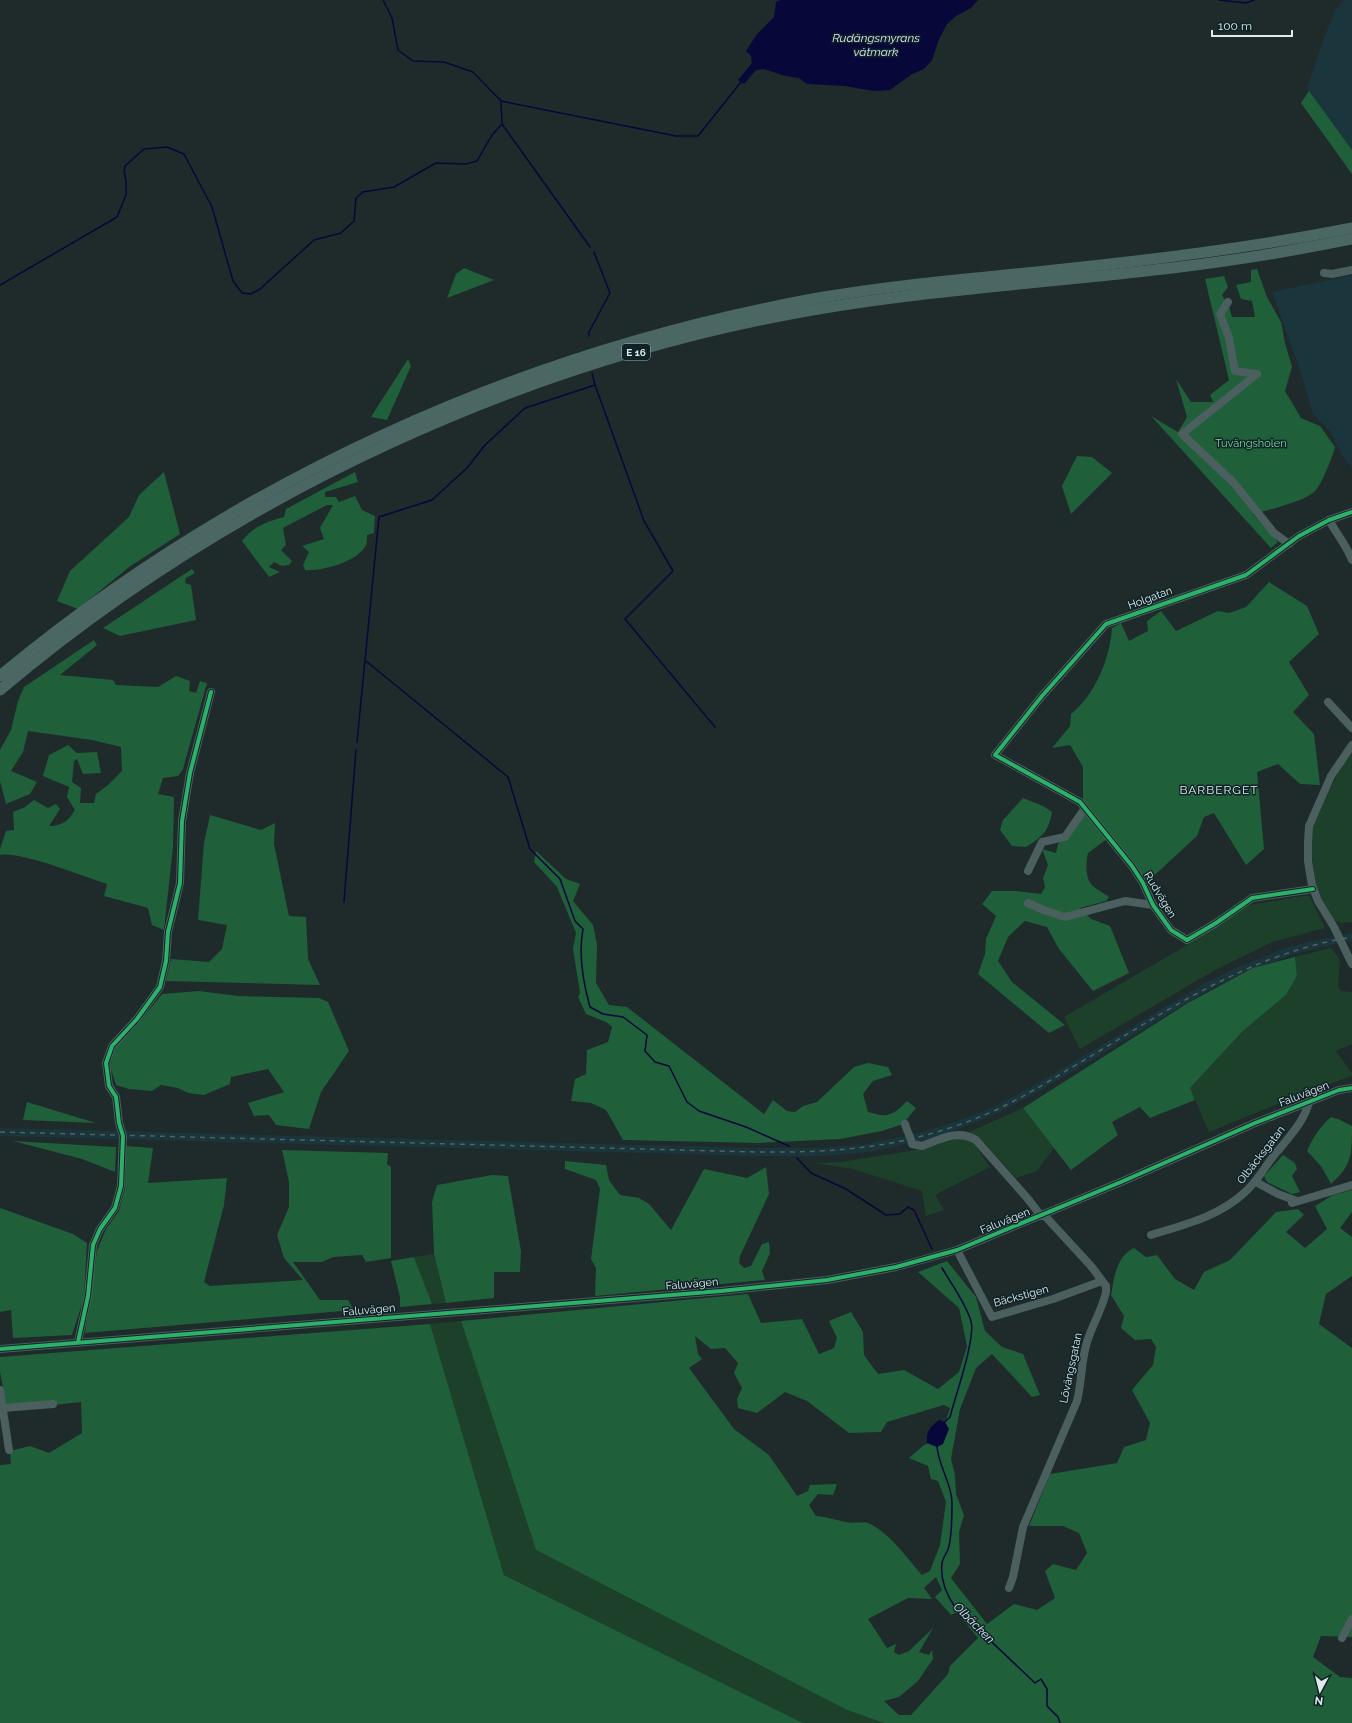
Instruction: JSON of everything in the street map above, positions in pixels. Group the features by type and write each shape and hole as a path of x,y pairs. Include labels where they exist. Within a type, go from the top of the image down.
{"highway":[{"name":"E 16","path":"0,676 85,609 144,569 256,500 376,437 524,376 656,335 707,322 820,298 926,283 1169,258 1242,248 1352,228"},
{"name":"E 16","path":"0,690 85,623 149,578 267,506 379,448 449,417 527,387 600,362 709,332 822,308 928,294 1243,259 1352,239"}],"street":[{"path":"1324,273 1332,274 1352,270"},
{"path":"1228,302 1220,314 1229,338 1235,371 1257,374 1182,434 1234,483 1274,533 1289,544"},
{"name":"Holgatan","path":"995,755 1042,696 1106,624 1246,574 1299,536 1329,520 1352,512"},
{"path":"1329,520 1337,536 1349,552 1352,560"},
{"path":"78,1342 88,1296 93,1245 100,1229 115,1208 121,1186 123,1136 119,1123 116,1097 109,1086 106,1063 112,1046 137,1019 160,988 166,960 168,932 180,883 182,821 188,780 211,692"},
{"path":"1328,702 1352,728"},
{"path":"1352,745 1331,776 1309,826 1308,861 1313,889 1318,901 1334,927 1352,964"},
{"name":"Rudvägen","path":"995,755 1080,802 1132,866 1143,883 1153,905 1171,930 1187,940 1216,923 1252,898 1313,889"},
{"path":"1028,870 1042,842 1065,837 1085,808"},
{"path":"1028,903 1046,912 1065,916 1125,901 1153,905"},
{"name":"Faluvägen","path":"0,1349 793,1285 888,1269 957,1250 1255,1123 1339,1090 1352,1088"},
{"name":"Olbäcksgatan","path":"1151,1235 1207,1216 1227,1207 1245,1193 1256,1182 1306,1113 1309,1102"},
{"path":"905,1124 908,1135 912,1139 912,1144 916,1146 922,1146 961,1134 976,1140 1102,1281"},
{"path":"1256,1182 1294,1202 1352,1185"},
{"name":"Bäckstigen","path":"957,1250 992,1316 1053,1299 1102,1281"},
{"name":"Lövängsgatan","path":"1009,1588 1013,1577 1022,1527 1078,1401 1084,1353 1092,1326 1106,1292 1106,1286 1102,1281"},
{"path":"0,1390 9,1450"},
{"path":"3,1408 53,1404"},
{"path":"1342,1638 1352,1619"}],"shaded area":[{"path":"1344,0 1352,0 1352,150 1307,89 1335,10"},
{"path":"1352,275 1352,467 1343,457 1330,431 1313,414 1300,370 1272,292"},
{"path":"1352,933 1352,941 1310,950 1283,958 1240,975 1211,989 1038,1092 998,1113 926,1140 868,1152 824,1156 755,1156 0,1136 0,1128 755,1148 823,1148 867,1144 923,1132 969,1117 995,1106 1035,1085 1207,982 1280,950 1308,942"}],"green space":[{"path":"1309,91 1352,150 1352,174 1301,103"},
{"path":"464,268 494,280 447,298 456,274"},
{"name":"Tuvängsholen","path":"1257,269 1267,297 1281,322 1292,367 1285,391 1301,418 1320,426 1335,447 1330,463 1316,490 1304,498 1287,505 1253,514 1278,542 1271,548 1151,416 1178,432 1187,417 1176,379 1191,402 1213,402 1210,395 1229,380 1205,279 1224,276 1228,287 1222,295 1229,306 1232,317 1255,317 1252,301 1241,299 1236,285 1251,282 1251,270"},
{"path":"408,359 411,366 387,420 371,417"},
{"path":"1077,456 1092,457 1112,473 1071,514 1062,486"},
{"path":"164,472 180,534 129,567 78,609 57,601 70,571 129,517 139,495"},
{"path":"355,472 358,482 325,492 325,497 336,497 339,502 355,496 362,510 375,516 374,533 367,535 366,545 362,551 356,556 339,564 320,569 305,570 303,565 309,552 302,546 324,539 320,528 333,505 327,505 283,528 286,545 281,550 292,561 289,565 282,566 274,562 269,567 280,572 269,577 242,541 246,536 261,525 284,517 286,509"},
{"path":"192,569 195,573 186,578 185,583 191,585 196,620 120,636 103,628"},
{"path":"1269,582 1307,606 1319,634 1289,662 1309,695 1293,712 1314,734 1320,785 1300,784 1278,764 1257,772 1264,849 1246,865 1214,813 1204,817 1197,836 1146,883 1083,802 1083,767 1070,745 1052,748 1070,726 1071,714 1087,697 1100,675 1111,640 1112,628 1121,623 1129,641 1148,631 1147,621 1161,611 1176,631 1218,611 1229,613 1246,607"},
{"path":"94,640 97,645 60,675 113,680 116,685 158,687 176,676 190,681 189,691 196,693 200,681 207,683 183,769 178,776 163,778 158,794 174,797 173,847 164,930 152,925 148,908 104,896 107,884 53,865 22,857 0,855 0,849 6,831 14,830 13,812 25,807 34,800 48,808 56,804 60,809 49,826 61,824 70,817 75,810 67,797 69,787 43,776 49,755 68,745 77,753 97,752 101,773 83,774 77,759 74,761 72,782 81,788 80,803 94,803 96,794 108,785 122,771 121,747 92,740 28,731 23,752 11,771 37,782 30,794 6,804 0,781 0,750 11,730 18,701 24,687"},
{"path":"1352,754 1352,922 1341,923 1330,919 1316,885 1311,852 1312,827 1343,764"},
{"path":"1023,798 1043,806 1052,812 1051,819 1044,833 1032,843 1026,847 1012,846 1000,830 1003,820"},
{"path":"1085,811 1107,839 1088,853 1086,865 1089,881 1093,886 1109,897 1106,901 1080,908 1091,919 1110,926 1129,973 1093,991 1059,949 1047,927 1025,921 1008,937 998,961 1012,982 1065,1025 1049,1033 978,974 985,954 986,939 996,916 982,904 992,891 1015,891 1041,894 1045,887 1043,878 1048,865 1042,849 1056,853 1058,844 1069,836"},
{"path":"210,815 261,830 275,823 274,844 289,916 306,917 308,959 320,985 166,981 171,959 209,962 222,949 227,925 198,920 204,843"},
{"path":"536,851 566,879 580,884 573,901 593,925 597,945 596,983 609,1005 627,1007 764,1114 773,1100 787,1111 795,1112 803,1106 817,1102 854,1067 868,1063 888,1067 892,1075 873,1081 863,1094 868,1112 880,1115 893,1113 907,1101 916,1108 903,1124 882,1131 840,1139 759,1143 623,1140 606,1110 591,1103 571,1101 575,1079 586,1074 587,1050 608,1042 612,1027 606,1022 586,1014 578,997 580,993 573,949 576,933 557,887 534,862"},
{"path":"1309,895 1325,928 1272,942 1215,970 1080,1049 1064,1017 1189,944 1249,905"},
{"path":"1331,948 1340,960 1338,986 1341,991 1352,992 1352,1044 1336,1051 1352,1073 1352,1076 1304,1093 1209,1132 1190,1088 1243,1031 1286,995 1297,976 1295,957"},
{"path":"1295,957 1297,976 1286,995 1243,1031 1190,1088 1195,1100 1150,1118 1140,1107 1112,1122 1118,1135 1071,1170 1023,1108 1188,1003 1253,968"},
{"path":"199,991 238,996 319,998 328,1002 349,1051 321,1092 309,1129 276,1125 269,1115 254,1116 248,1103 284,1092 268,1069 231,1077 230,1084 204,1095 188,1093 178,1088 161,1085 152,1091 129,1089 116,1085 110,1066 114,1048 138,1024 162,994"},
{"path":"27,1102 96,1123 23,1120"},
{"path":"1023,1108 1054,1148 1037,1171 1016,1178 980,1138 969,1132"},
{"path":"1331,1117 1352,1126 1352,1145 1347,1165 1331,1184 1321,1166 1307,1151 1317,1132"},
{"path":"964,1137 975,1145 990,1167 935,1195 944,1210 926,1216 922,1191 853,1169 813,1163 841,1162 928,1148 948,1139"},
{"path":"13,1141 116,1147 115,1172 82,1159"},
{"path":"126,1146 153,1148 148,1183 227,1178 224,1205 204,1282 210,1286 303,1280 284,1258 277,1235 289,1207 289,1182 282,1150 388,1153 387,1164 391,1167 391,1258 366,1262 362,1255 333,1257 322,1262 293,1262 320,1300 348,1300 354,1310 85,1333 97,1251 106,1229 119,1211 125,1188"},
{"path":"1283,1155 1295,1163 1297,1169 1292,1176 1300,1192 1292,1194 1267,1182 1264,1176"},
{"path":"565,1161 606,1165 609,1180 620,1195 639,1198 649,1204 671,1230 704,1169 747,1178 766,1167 769,1194 740,1256 739,1263 744,1268 751,1266 762,1244 769,1242 770,1253 762,1271 765,1280 595,1296 596,1268 591,1259 600,1189 596,1180 565,1169"},
{"path":"492,1175 508,1176 521,1251 520,1272 494,1272 494,1298 446,1303 434,1254 432,1202 437,1185"},
{"path":"1352,1190 1352,1212 1340,1228 1352,1237 1352,1276 1326,1294 1319,1324 1352,1348 1352,1637 1321,1636 1313,1657 1340,1677 1352,1678 1352,1723 884,1723 847,1710 536,1550 461,1321 748,1294 761,1323 802,1319 819,1354 834,1348 837,1338 829,1321 851,1312 863,1332 864,1355 878,1374 904,1370 938,1389 959,1372 967,1346 959,1308 918,1272 947,1261 976,1297 985,1331 1002,1347 1023,1354 1040,1395 1032,1397 992,1354 976,1368 960,1409 951,1459 955,1475 956,1494 964,1515 959,1532 960,1564 951,1578 987,1624 1014,1604 1037,1610 1055,1598 1045,1571 1053,1564 1076,1570 1087,1553 1079,1533 1063,1526 1029,1526 1050,1474 1117,1463 1124,1447 1146,1440 1150,1423 1132,1390 1153,1365 1156,1347 1151,1339 1135,1340 1121,1328 1124,1316 1111,1295 1117,1268 1123,1256 1134,1248 1146,1257 1157,1255 1175,1279 1194,1290 1204,1272 1230,1260 1276,1212 1298,1209 1304,1215 1286,1232 1305,1248 1327,1229 1315,1206 1333,1195","holes":["695,1336 711,1349 725,1348 738,1363 734,1373 742,1388 737,1399 738,1408 757,1413 785,1392 807,1401 849,1433 881,1432 887,1422 944,1405 950,1408 940,1439 924,1445 909,1458 928,1466 931,1479 938,1481 946,1502 940,1545 930,1571 922,1575 883,1532 868,1523 849,1523 816,1516 809,1505 818,1494 833,1495 837,1484 810,1485 808,1491 797,1496 769,1455 734,1429 689,1368 702,1359 698,1354","936,1577 942,1590 935,1597 951,1615 957,1612 978,1638 950,1666 948,1674 911,1715 899,1715 884,1701 899,1697 918,1681 933,1659 932,1650 929,1655 919,1652 933,1628 909,1651 899,1655 894,1652 896,1644 887,1648 868,1619 908,1598 932,1599 924,1588"]},
{"path":"0,1208 73,1234 87,1243 84,1298 72,1335 13,1338 11,1310 0,1312"},
{"path":"434,1254 446,1303 432,1304 414,1257"},
{"path":"414,1257 432,1304 400,1307 400,1297 391,1261"},
{"path":"461,1321 536,1550 847,1710 884,1723 803,1723 504,1575 430,1324"},
{"path":"430,1324 504,1575 803,1723 0,1723 0,1465 11,1464 10,1451 30,1446 49,1453 82,1433 81,1402 7,1410 0,1372 0,1357"}],"water":[{"name":"Rudängsmyrans våtmark","path":"780,0 978,0 971,8 956,16 947,24 939,39 932,60 924,69 912,74 890,90 874,91 845,86 807,84 799,78 785,76 764,69 756,70 744,84 738,80 752,63 751,56 746,51 757,34 774,17 776,2"},
{"path":"939,1420 945,1422 949,1429 943,1444 937,1447 927,1443 927,1435 933,1425"}],"waterway":[{"path":"383,0 392,18 398,50 413,61 444,62 473,72 501,101"},
{"path":"1219,0 1246,3 1254,0"},
{"path":"501,101 676,136 698,136 741,82"},
{"path":"501,101 502,124 590,247"},
{"path":"0,285 117,217 126,195 125,166 144,149 167,147 184,154 212,207 233,281 242,293 251,294 260,289 314,240 341,233 354,221 356,198 363,192 394,187 436,163 466,164 477,161 492,135 502,124"},
{"path":"589,336 589,332 610,293 594,252"},
{"path":"592,373 644,521 673,571 625,619 715,727"},
{"path":"357,742 379,517 432,500 467,468 485,445 525,408 595,385"},
{"path":"366,661 508,777 530,849 560,879 575,921 583,929 581,959 585,988 590,1007 603,1014 623,1017 647,1035 645,1051 655,1062 669,1066 687,1102 699,1111 746,1127 789,1146"},
{"path":"344,902 356,750"},
{"path":"797,1158 811,1173 846,1189 886,1215 900,1214 908,1207 914,1210 932,1249"},
{"path":"942,1268 965,1307 971,1321 972,1329 968,1354 950,1417 944,1423"},
{"name":"Olbäcken","path":"937,1446 940,1461 950,1488 952,1503 950,1541 943,1561 942,1569 946,1592 955,1607 1035,1683 1041,1679 1047,1689 1047,1706 1058,1717 1060,1723"}],"railway":[{"path":"0,1132 755,1152 819,1151 878,1145 907,1140 936,1132 996,1110 1015,1101 1171,1008 1239,972 1312,946 1352,937"}],"cycle path":[{"path":"1313,889 1252,898 1216,923 1187,940 1171,930 1153,905 1143,883 1132,866 1080,802 995,755 1042,696 1106,624 1246,575 1299,536 1329,520 1352,512"},
{"path":"78,1342 88,1296 93,1245 100,1229 115,1208 121,1186 123,1136 119,1123 116,1097 109,1086 106,1063 112,1046 137,1019 160,987 166,961 168,932 180,883 182,821 190,773 211,692"},
{"path":"0,1349 721,1291 827,1280 896,1267 957,1250 1121,1182 1255,1123 1339,1090 1352,1088"}],"district":[{"name":"BARBERGET","path":"1219,790"}]}
